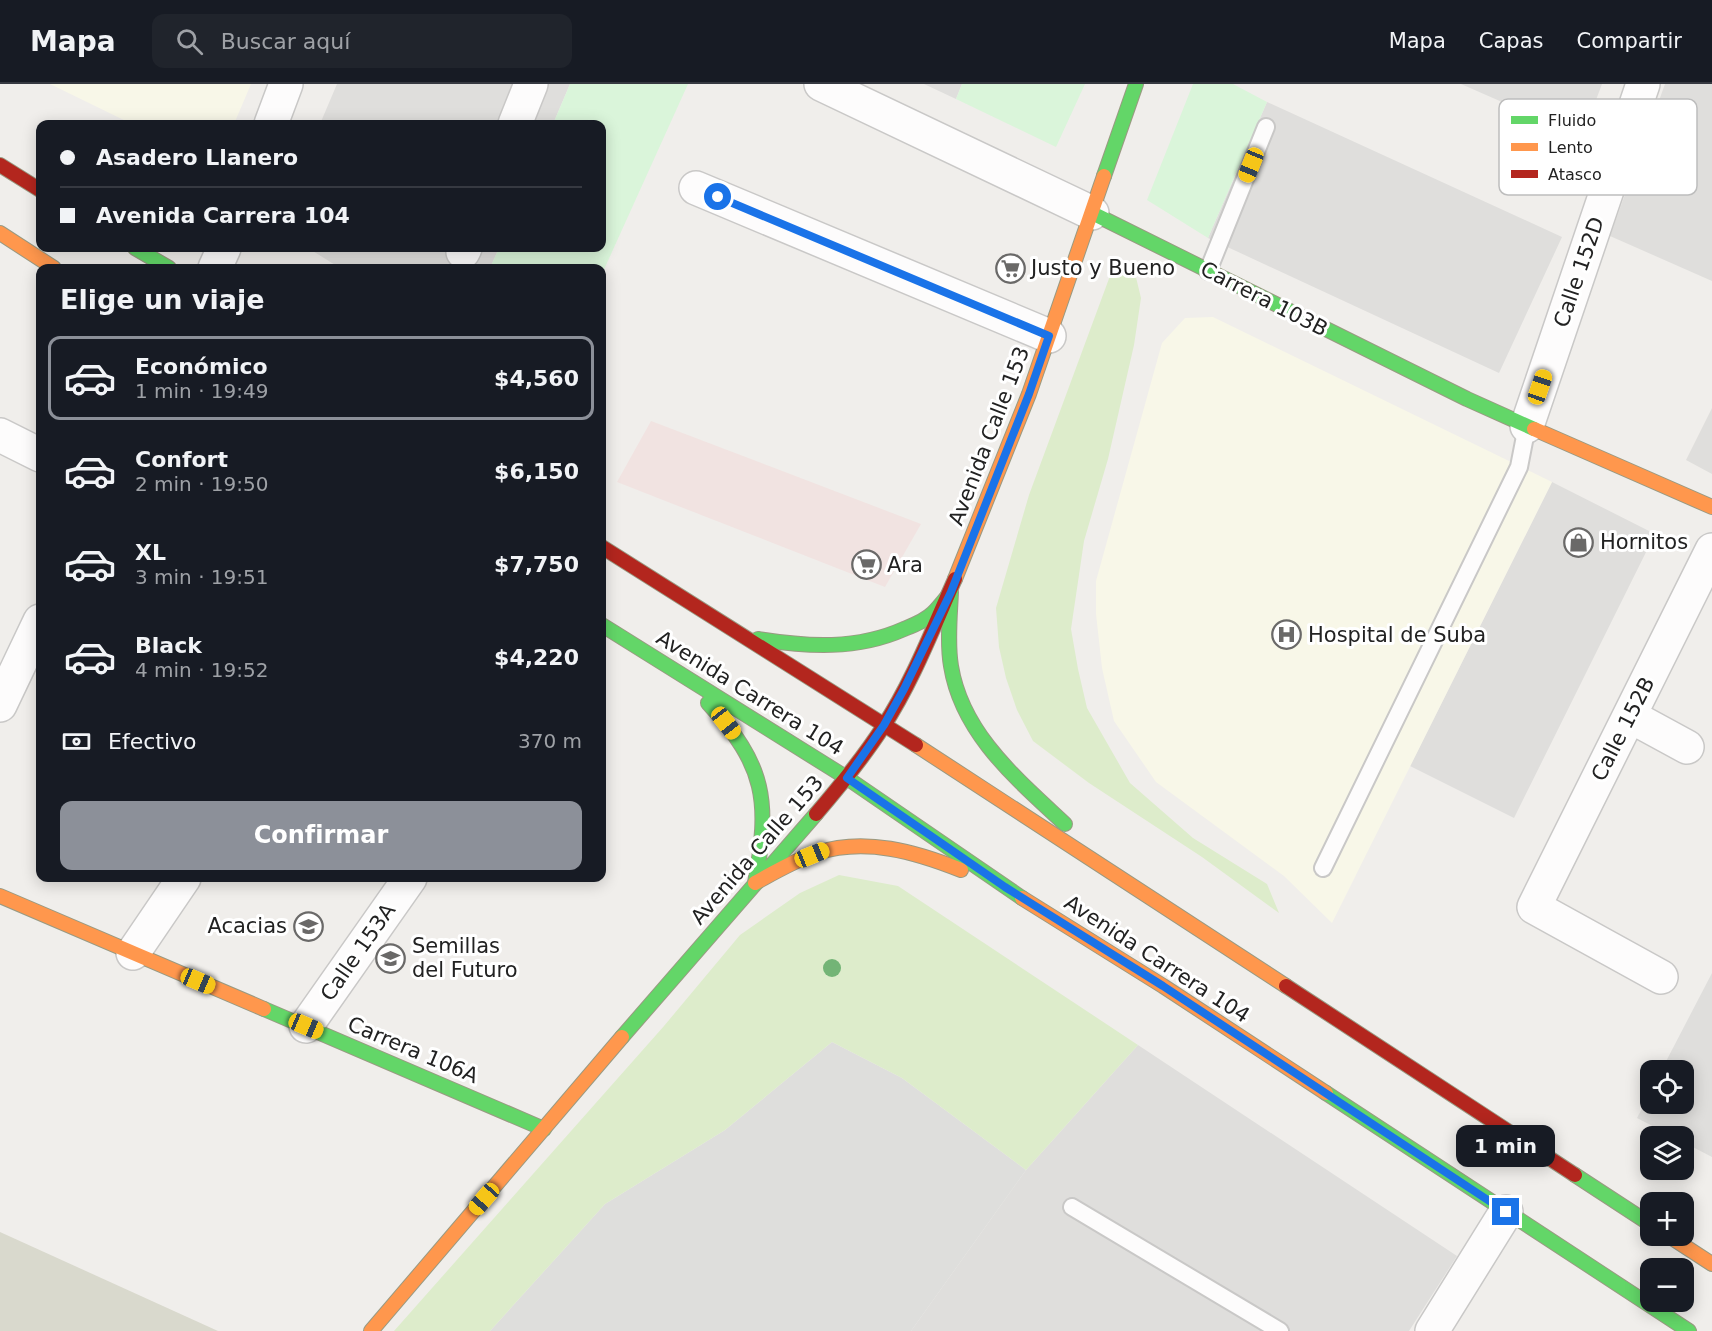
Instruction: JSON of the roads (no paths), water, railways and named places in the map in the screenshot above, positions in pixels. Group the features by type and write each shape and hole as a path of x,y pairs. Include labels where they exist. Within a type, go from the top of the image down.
{"main road":[{"name":"Avenida Calle 153","path":"371,1331 847,778 884,725 951,592 1029,394 1136,84"},
{"path":"0,165 36,188"},
{"name":"Carrera 103B","path":"1092,213 1467,399 1712,507"},
{"path":"0,233 48,264"},
{"path":"142,252 162,264"},
{"name":"Avenida Carrera 104","path":"606,550 884,725 1640,1217"},
{"path":"742,636 790,645 829,648 880,640 913,626 932,614 951,592"},
{"path":"951,592 951,666 958,697 965,714 989,751 1120,878"},
{"name":"Avenida Carrera 104","path":"606,628 847,778 1005,887 1163,986 1689,1331"},
{"path":"687,679 742,744 756,770 761,789 763,819 755,884"},
{"path":"755,884 800,860 825,850 864,846 910,853 1005,887"},
{"name":"Carrera 106A","path":"0,896 544,1129"},
{"path":"1684,1246 1712,1264"}],"street":[{"path":"272,120 286,84"},
{"path":"517,120 531,84"},
{"name":"Carrera 103B","path":"821,84 1092,213"},
{"name":"Calle 152D","path":"1638,99 1643,84"},
{"path":"696,188 1049,336"},
{"name":"Calle 152D","path":"1527,426 1605,195"},
{"path":"0,435 36,453"},
{"name":"Calle 152B","path":"1661,977 1534,907 1712,550"},
{"path":"0,705 36,629"},
{"path":"1630,716 1687,747"},
{"path":"133,953 181,882"},
{"name":"Calle 153A","path":"306,1026 407,882"},
{"path":"1432,1331 1506,1212"}],"lane":[{"path":"1208,271 1266,127"},
{"path":"1323,868 1519,467 1527,426"},
{"path":"1072,1207 1280,1331"}],"place":[{"name":"Justo y Bueno","path":"1010,268"},
{"name":"Hornitos","path":"1579,542"},
{"name":"Ara","path":"866,565"},
{"name":"Hospital de Suba","path":"1287,635"},
{"name":"Acacias","path":"308,926"},
{"name":"Semillas del Futuro","path":"391,958"}]}
